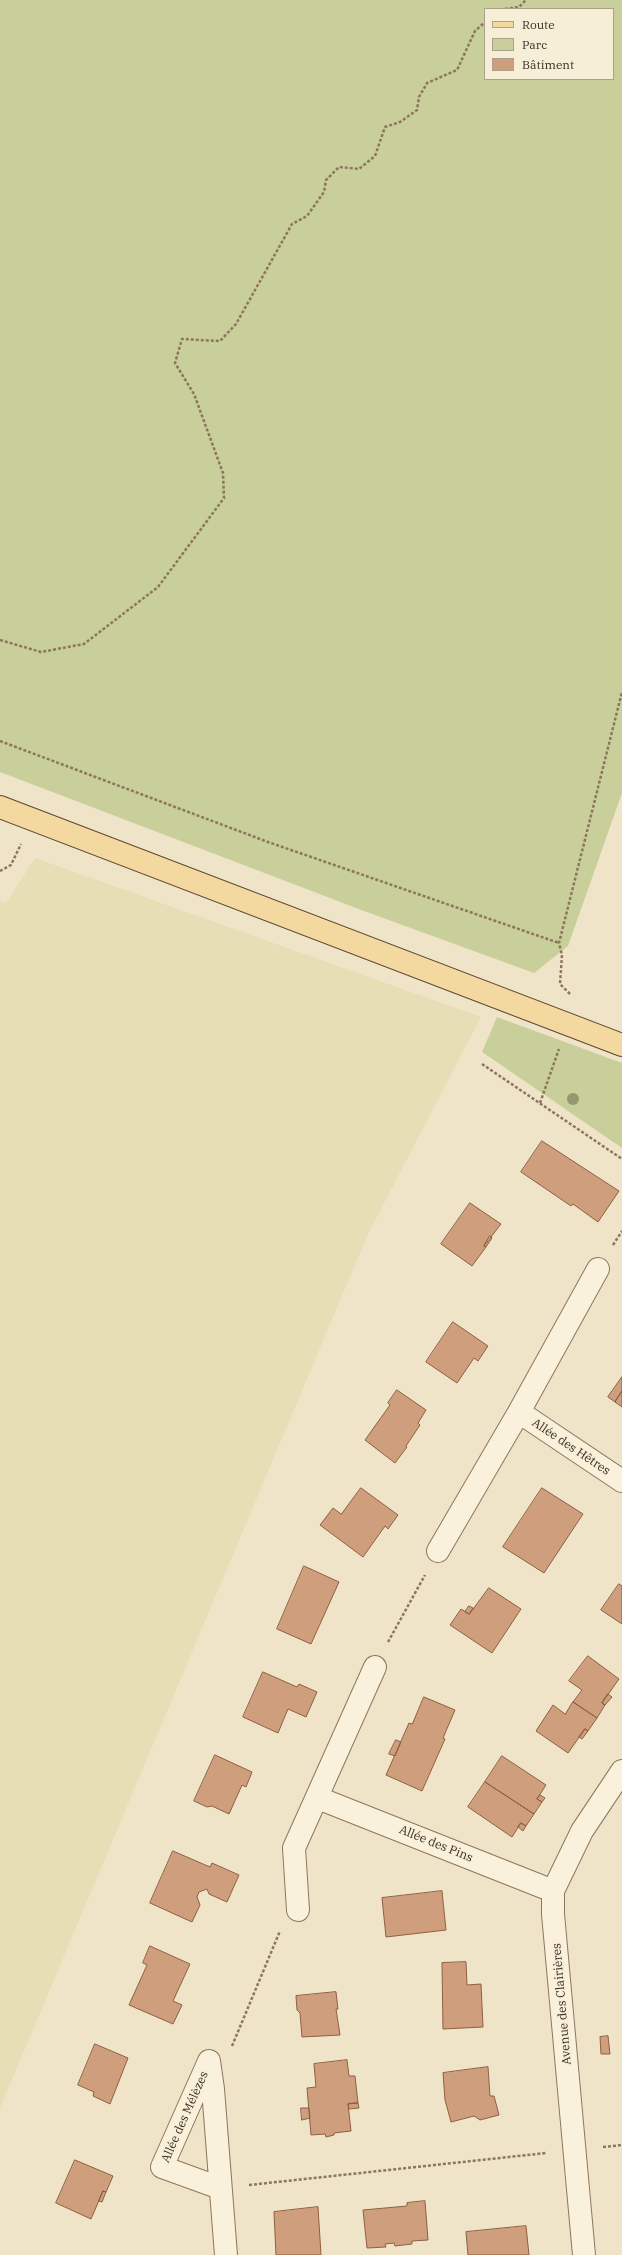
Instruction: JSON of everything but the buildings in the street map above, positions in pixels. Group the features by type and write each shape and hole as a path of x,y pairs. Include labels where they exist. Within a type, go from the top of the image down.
{"main road":[{"path":"0,807 622,1045"}],"street":[{"path":"438,1551 519,1412 598,1270"},
{"name":"Allée des Hêtres","path":"519,1412 622,1482"},
{"path":"298,1900 294,1848 318,1798 375,1667"},
{"name":"Avenue des Clairières","path":"584,2255 576,2150 553,1914 553,1891 582,1831 622,1771"},
{"name":"Allée des Pins","path":"318,1798 553,1891"},
{"name":"Allée des Mélèzes","path":"220,2188 162,2167 209,2061 213,2089 226,2255"}],"path":[{"path":"512,8 520,7 526,0"},
{"path":"0,640 41,652 84,644 158,587 224,498 223,473 194,394 175,363 182,339 220,341 236,324 292,224 307,216 324,192 326,180 339,167 359,169 375,156 385,128 400,122 416,110 419,97 427,83 457,70 476,31 484,23"},
{"path":"576,999 560,984 562,955 559,943 622,692"},
{"path":"0,740 268,842 559,943"},
{"path":"0,871 11,865 32,820"},
{"path":"540,1104 560,1046"},
{"path":"482,1064 622,1159"},
{"path":"375,1667 438,1551"},
{"path":"213,2089 298,1900"},
{"path":"220,2188 622,2145"}],"shaded area":[{"path":"35,858 481,1017 368,1234 0,2108 0,901 6,903"}],"green space":[{"path":"0,0 622,0 622,793 568,946 534,973 364,911 0,772"},
{"path":"497,1017 622,1063 622,1148 482,1052"}]}
